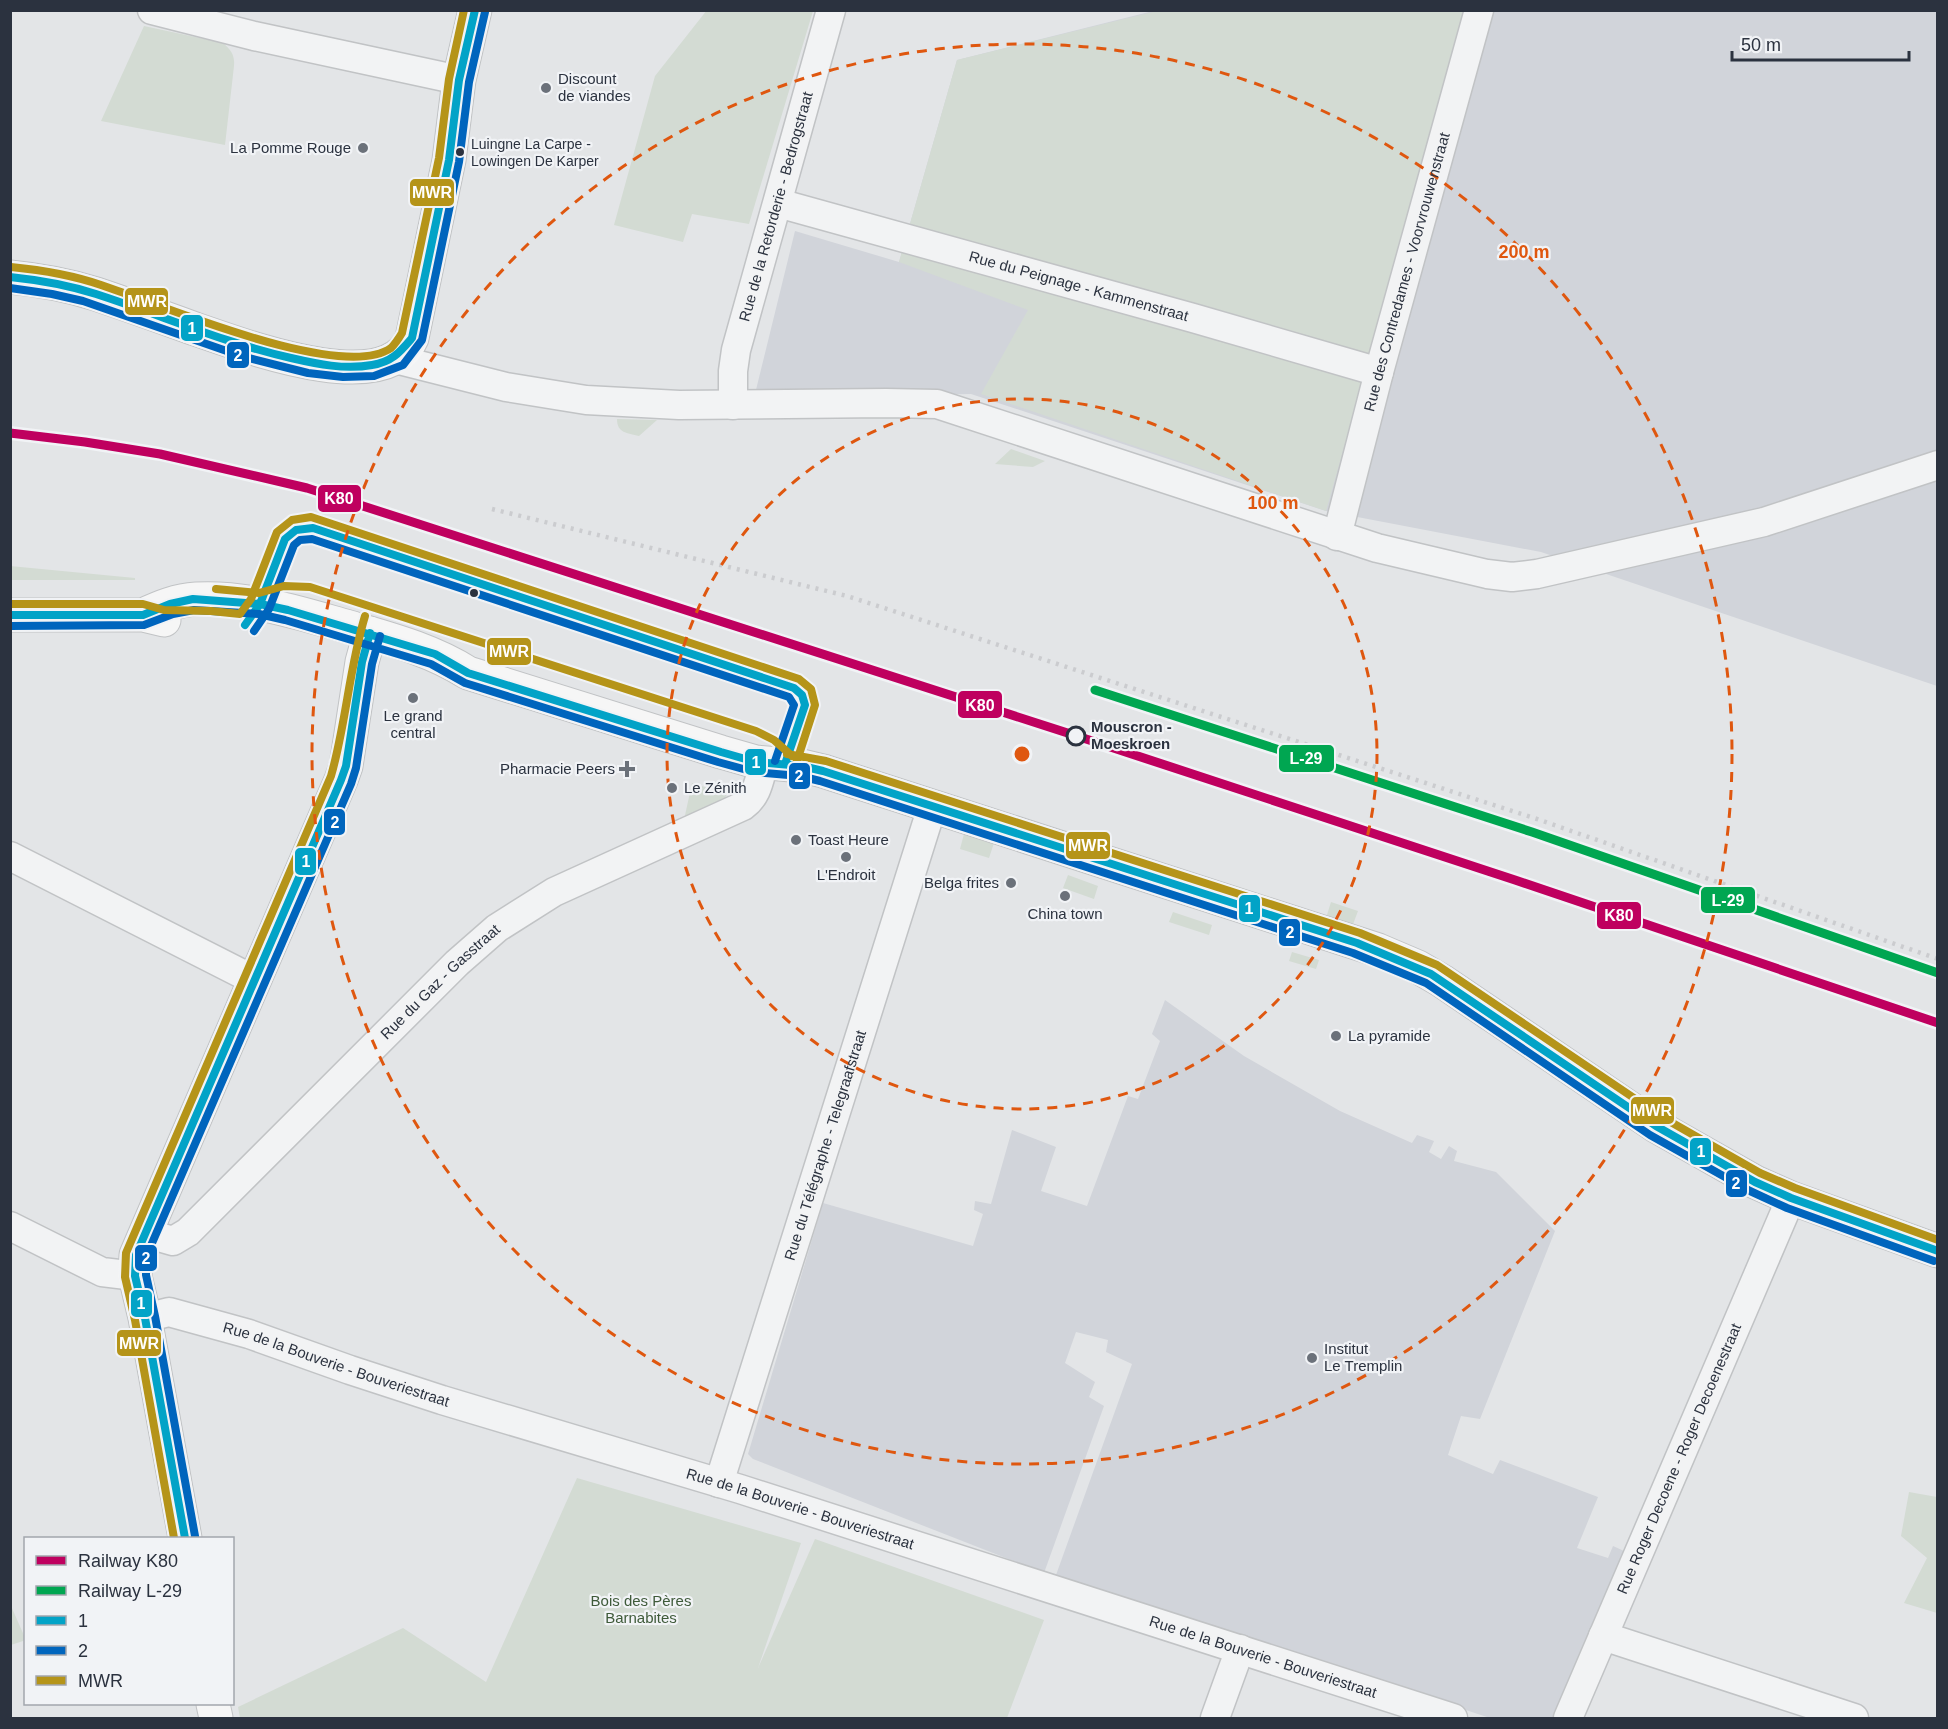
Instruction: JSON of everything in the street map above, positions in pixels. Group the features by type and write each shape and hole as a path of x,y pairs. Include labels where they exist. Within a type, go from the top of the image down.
{"main road":[{"path":"10,277 68,286 241,345 306,362 336,366 362,366 385,363 395,358 409,347 412,338 449,160 459,80 475,10"},
{"path":"10,615 143,615 181,601 194,599 275,606 367,644 420,672 468,673 721,752 764,763 802,766 823,771 1378,950 1418,967 1442,981 1656,1126 1755,1182 1791,1198 1938,1251"},
{"path":"185,1537 145,1318 135,1276 136,1256 341,780 349,750 367,644"}],"street":[{"path":"152,10 254,36 459,80"},
{"name":"Rue de la Retorderie - Bedrogstraat","path":"733,405 734,361 831,10"},
{"name":"Rue des Contredames - Voorvrouwenstraat","path":"1337,536 1379,372 1479,10"},
{"name":"Rue du Peignage - Kammenstraat","path":"778,203 1379,372"},
{"path":"395,358 498,386 551,396 639,404 937,404 1337,536 1411,557 1487,574 1512,577 1537,574 1764,522 1938,465"},
{"name":"Rue du Gaz - Gasstraat","path":"145,1233 173,1241 188,1232 457,963 497,928 554,892 743,806 756,792 764,763"},
{"name":"Rue du Télégraphe - Telegraafstraat","path":"719,1483 932,807"},
{"path":"10,856 256,981"},
{"name":"Rue Roger Decoene - Roger Decoenestraat","path":"1568,1719 1791,1198"},
{"path":"10,1226 102,1272 135,1276"},
{"name":"Rue de la Bouverie - Bouveriestraat","path":"145,1318 169,1312 249,1334 442,1400 719,1483 1453,1719"},
{"path":"1603,1636 1854,1719"},
{"path":"1215,1719 1240,1649"}],"shaded area":[{"path":"1157,10 1937,11 1937,686 1541,552 1326,511 971,394 754,398 795,231 899,262 957,60"},
{"name":"Institut Le Tremplin","path":"1165,1000 1244,1056 1340,1111 1412,1143 1417,1135 1434,1141 1429,1152 1441,1159 1449,1146 1457,1151 1454,1161 1496,1172 1555,1231 1480,1419 1461,1416 1448,1455 1493,1474 1500,1460 1598,1497 1577,1548 1608,1558 1613,1546 1624,1551 1556,1718 1490,1718 1056,1575 1132,1364 1106,1352 1108,1340 1076,1332 1065,1363 1095,1382 1089,1397 1104,1406 1044,1573 753,1459 748,1454 823,1203 973,1246 983,1214 974,1210 975,1201 991,1204 1012,1130 1056,1147 1041,1191 1087,1206 1128,1096 1138,1099 1160,1041 1152,1034"}],"green space":[{"path":"707,10 813,11 749,224 692,214 683,242 614,225 655,76"},
{"path":"1157,11 1468,11 1326,511 981,394 1028,310 899,262 957,60"},
{"path":"144,26 223,43 230,50 234,66 225,145 101,121"},
{"path":"617,419 657,420 639,436 621,430"},
{"path":"1011,449 1045,461 1033,467 995,464"},
{"path":"10,566 135,578 135,580 11,580"},
{"path":"692,783 727,794 722,804 684,820"},
{"path":"964,834 994,843 989,858 960,849"},
{"path":"1068,875 1098,886 1094,899 1063,888"},
{"path":"1331,902 1358,911 1352,927 1326,918"},
{"path":"1173,912 1212,925 1209,935 1169,922"},
{"path":"1292,952 1319,960 1316,969 1289,961"},
{"name":"Bois des Pères Barnabites","path":"577,1478 801,1543 758,1668 815,1539 1044,1620 1007,1718 240,1718 238,1707 403,1628 486,1682"},
{"path":"1909,1492 1937,1497 1937,1613 1904,1603 1927,1558 1901,1536"},
{"path":"11,1606 24,1635 24,1641 10,1645"}],"railway":[{"path":"492,509 847,596 1537,819 1938,959"}],"rail line":[{"name":"K80","path":"10,433 160,454 307,488 1080,737 1515,880 1938,1023"},
{"name":"L-29","path":"1095,690 1532,832 1938,973"}],"transit line":[{"name":"MWR","path":"11,267 57,273 90,281 204,322 292,348 332,355 366,356 391,348 402,333 439,158 449,79 464,10"},
{"name":"1","path":"10,277 53,283 85,291 241,345 301,360 331,366 352,367 379,364 390,359 412,338 449,160 459,80 475,10"},
{"name":"2","path":"10,288 83,301 241,356 308,373 343,377 374,376 403,365 422,340 459,162 469,82 485,12"},
{"name":"MWR","path":"10,604 143,604 164,610 240,614 251,599 277,532 292,520 311,517 799,679 811,689 815,705 795,767"},
{"name":"1","path":"245,625 260,604 285,539 296,530 313,528 794,688 802,695 805,705 785,764"},
{"name":"2","path":"254,631 269,609 294,545 300,540 312,539 789,697 794,705 775,761"},
{"name":"MWR","path":"216,589 259,593 284,586 310,587 756,731 774,740 792,756"},
{"name":"1","path":"10,615 143,615 170,604 193,599 260,604 288,610 435,654 468,673 721,752 756,762 802,766 823,771 1357,943 1431,974 1656,1126 1755,1182 1791,1198 1938,1251"},
{"name":"2","path":"10,626 144,625 173,614 194,610 259,614 285,620 431,664 465,683 718,762 754,772 800,776 820,781 1353,953 1426,983 1650,1135 1750,1191 1787,1208 1934,1261"},
{"name":"MWR","path":"174,1537 135,1320 125,1277 126,1253 331,776 365,616"},
{"name":"1","path":"185,1537 145,1318 135,1276 136,1255 341,780 346,766 362,662 370,633"},
{"name":"2","path":"195,1536 146,1275 146,1257 351,784 356,768 372,664 380,636"},
{"name":"MWR","path":"787,754 826,761 1360,933 1437,965 1662,1117 1760,1173 1938,1240"}],"place":[{"name":"Discount de viandes","path":"546,88"},
{"name":"La Pomme Rouge","path":"363,148"},
{"name":"Luingne La Carpe - Lowingen De Karper","path":"460,152"},
{"name":"Le grand central","path":"413,698"},
{"name":"Mouscron - Moeskroen","path":"1076,736"},
{"name":"Pharmacie Peers","path":"627,769"},
{"name":"Le Zénith","path":"672,788"},
{"name":"Toast Heure","path":"796,840"},
{"name":"L'Endroit","path":"846,857"},
{"name":"Belga frites","path":"1011,883"},
{"name":"China town","path":"1065,896"},
{"name":"La pyramide","path":"1336,1036"},
{"name":"Institut Le Tremplin","path":"1312,1358"}]}
